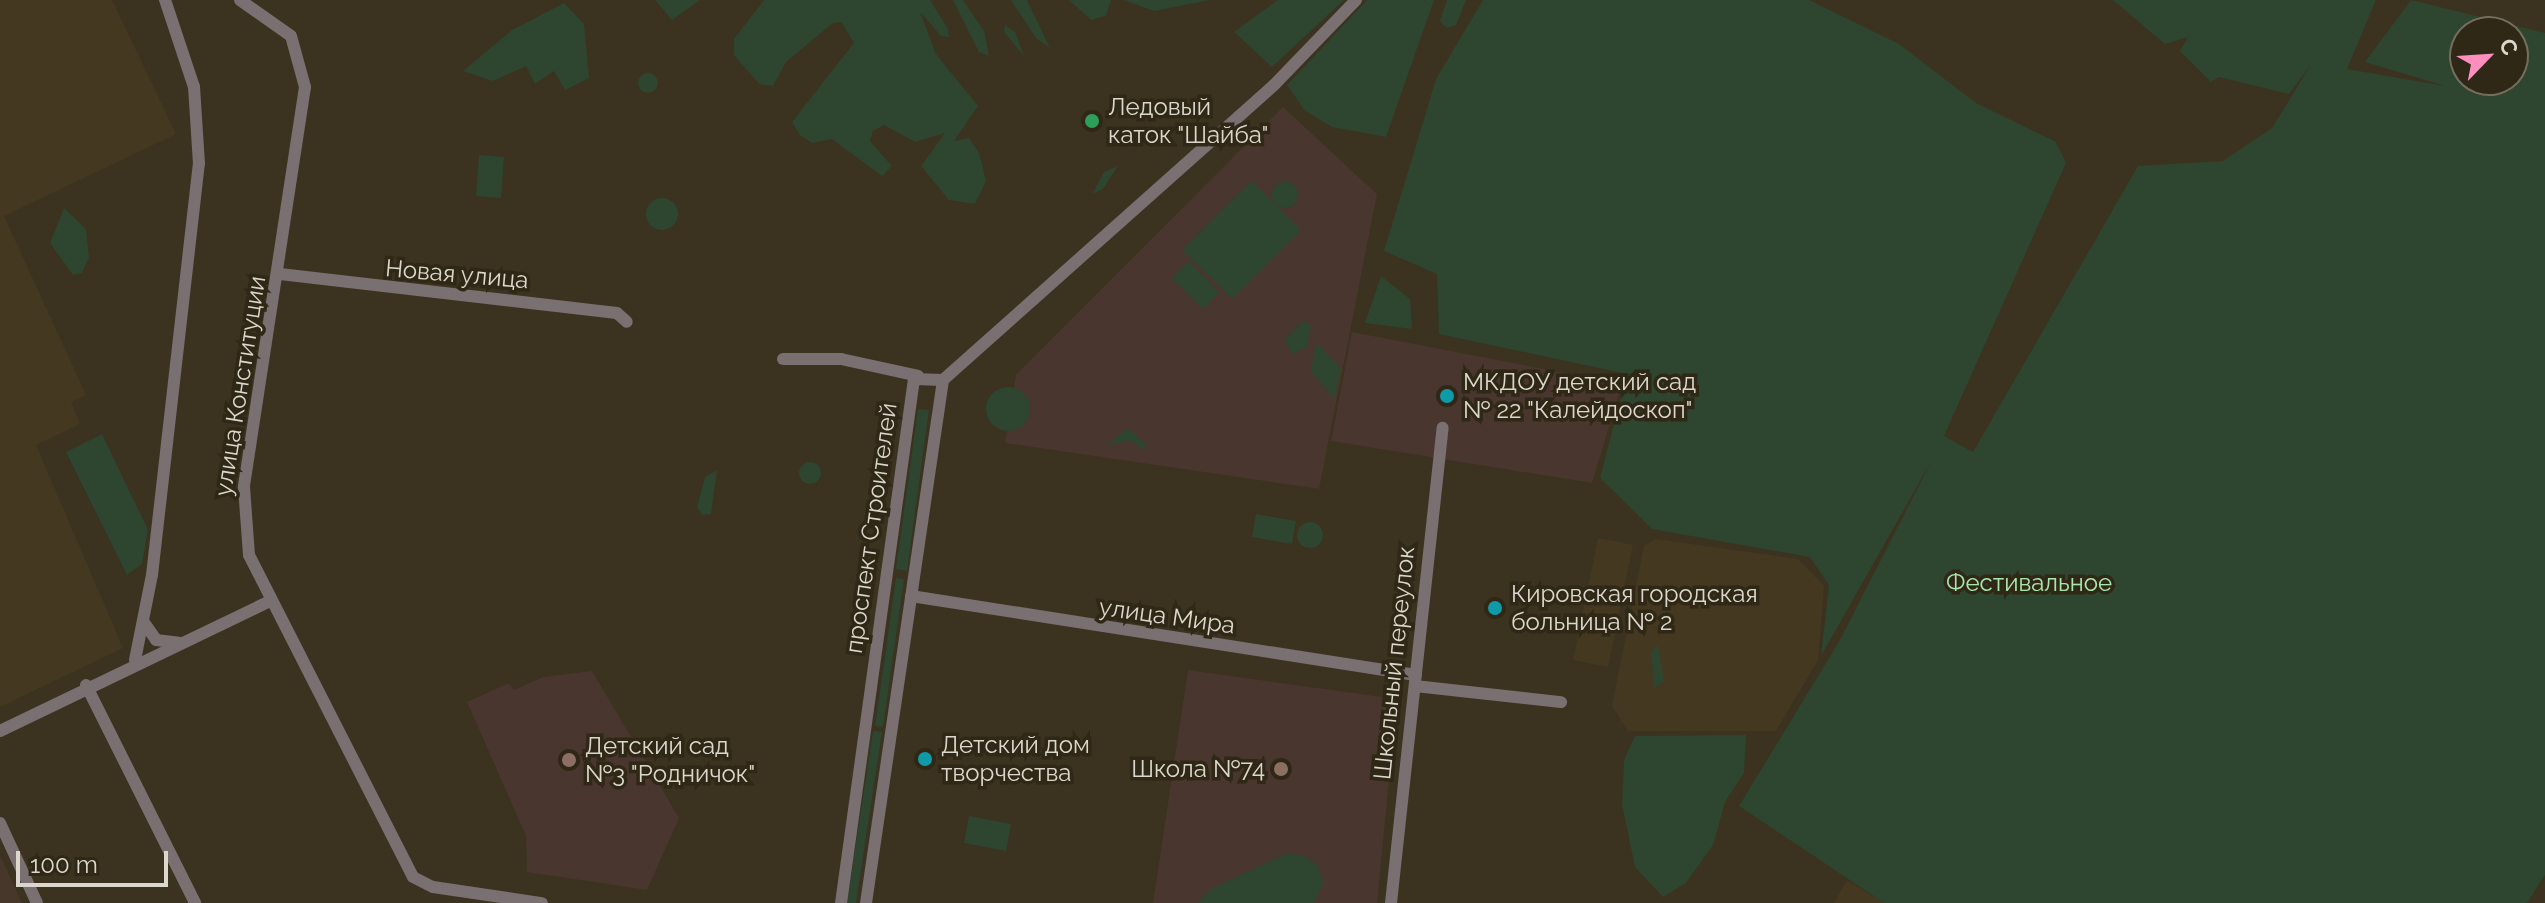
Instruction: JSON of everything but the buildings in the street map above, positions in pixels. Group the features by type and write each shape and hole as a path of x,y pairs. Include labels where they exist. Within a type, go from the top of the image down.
{"street":[{"path":"135,660 145,624 199,164 194,87 165,0"},
{"name":"улица Конституции","path":"240,0 271,17 302,57 305,87 243,521 270,601 413,877 433,887 542,903"},
{"path":"943,380 1274,85 1356,0"},
{"name":"Новая улица","path":"280,274 617,313 627,322"},
{"path":"783,359 841,359 918,376"},
{"name":"проспект Строителей","path":"841,903 918,376 943,380 866,903"},
{"name":"Школьный переулок","path":"1391,903 1443,428"},
{"name":"улица Мира","path":"911,596 1561,702"},
{"path":"0,731 135,660 186,642 270,601"},
{"path":"145,624 156,640 186,642"},
{"path":"86,685 195,903"},
{"path":"0,823 37,903"}],"shaded area":[{"path":"0,0 112,0 176,134 4,216 86,395 71,402 80,424 36,445 123,648 0,707"},
{"path":"1283,107 1377,194 1319,489 1005,443 1016,375"},
{"path":"1352,332 1622,384 1592,483 1331,441"},
{"path":"1598,538 1633,545 1608,667 1573,660"},
{"path":"1655,539 1798,559 1824,586 1818,660 1776,731 1628,731 1612,706 1644,546"},
{"name":"Школа №74","path":"1188,670 1397,699 1377,903 1153,903"},
{"name":"Детский сад №3 \"Родничок\"","path":"592,671 679,818 647,890 527,872 526,836 467,702 509,683 514,690 543,677"},
{"path":"0,855 22,903 0,903"},
{"path":"1847,880 1884,903 1834,903"}],"green space":[{"path":"655,0 700,0 672,20"},
{"path":"764,0 930,0 948,29 949,37 941,36 920,12 936,54 978,106 954,141 969,138 979,153 986,181 975,204 949,200 921,166 945,133 915,142 884,125 873,131 870,141 892,166 882,176 832,139 812,143 800,135 792,122 854,43 841,22 833,23 786,62 773,86 759,84 734,55 734,39"},
{"path":"953,0 963,0 984,31 989,56 979,52"},
{"path":"1011,0 1027,0 1050,48 1036,38"},
{"path":"1069,0 1111,0 1106,16 1091,20"},
{"path":"1124,0 1210,0 1154,11"},
{"path":"1278,0 1344,0 1272,67 1234,32"},
{"path":"1367,0 1434,0 1386,137 1332,127 1305,111 1287,85"},
{"path":"1447,0 1466,0 1456,25 1447,28 1440,21"},
{"name":"Фестивальное","path":"1483,0 1809,0 1899,44 1976,103 2056,142 2066,163 1944,436 1973,452 2138,166 2223,161 2272,128 2310,66 2289,94 2219,77 2211,82 2180,51 2188,37 2165,44 2113,0 2376,0 2347,69 2445,86 2365,62 2411,0 2476,16 2449,16 2449,96 2529,96 2529,29 2545,33 2545,875 2527,903 1884,903 1739,806 1840,640 1932,460 1821,656 1829,585 1810,557 1652,529 1600,478 1627,374 1439,334 1437,274 1384,251 1436,79"},
{"path":"564,3 584,24 589,78 565,90 554,71 535,84 526,66 493,81 463,71 512,30"},
{"path":"1005,25 1015,32 1024,56 1004,32"},
{"path":"648,73 655,76 658,83 655,90 648,93 641,90 638,83 641,76"},
{"path":"479,155 504,157 501,198 476,196"},
{"path":"1118,166 1103,189 1092,194 1104,172"},
{"path":"1252,181 1301,230 1232,299 1182,250"},
{"path":"1285,182 1294,186 1298,195 1294,204 1285,208 1276,204 1272,195 1276,186"},
{"path":"662,198 673,203 678,214 673,225 662,230 651,225 646,214 651,203"},
{"path":"64,208 86,229 89,258 82,273 73,275 50,243"},
{"path":"1189,261 1219,293 1203,309 1172,278"},
{"path":"1381,276 1410,299 1412,329 1365,323"},
{"path":"1303,321 1311,325 1307,347 1292,354 1285,340"},
{"path":"1316,343 1341,368 1334,399 1311,371"},
{"path":"1008,387 1023,394 1030,409 1023,424 1008,431 993,424 986,409 993,394"},
{"path":"918,409 929,410 907,571 896,569"},
{"path":"1128,428 1146,444 1145,450 1131,441 1107,445"},
{"path":"102,434 148,530 142,564 127,575 66,452"},
{"path":"810,462 818,465 821,473 818,481 810,484 802,481 799,473 802,465"},
{"path":"717,470 711,514 702,515 697,507 705,477"},
{"path":"1256,514 1296,521 1292,544 1252,537"},
{"path":"1310,522 1320,525 1323,535 1320,545 1310,548 1300,545 1297,535 1300,525"},
{"path":"896,578 904,579 883,727 875,726"},
{"path":"1658,645 1664,681 1654,688 1651,652"},
{"path":"873,731 882,732 856,903 847,903"},
{"path":"1746,735 1744,773 1725,802 1713,845 1686,883 1663,897 1635,867 1622,804 1624,760 1635,736"},
{"path":"969,816 1011,824 1006,851 964,843"},
{"path":"1285,854 1303,855 1318,866 1323,884 1314,903 1198,903 1211,889"}],"place":[{"name":"Ледовый каток \"Шайба\"","path":"1092,121"},
{"name":"МКДОУ детский сад № 22 \"Калейдоскоп\"","path":"1447,396"},
{"name":"Кировская городская больница № 2","path":"1495,608"},
{"name":"Детский дом творчества","path":"925,759"},
{"name":"Детский сад №3 \"Родничок\"","path":"569,760"},
{"name":"Школа №74","path":"1281,769"}]}
